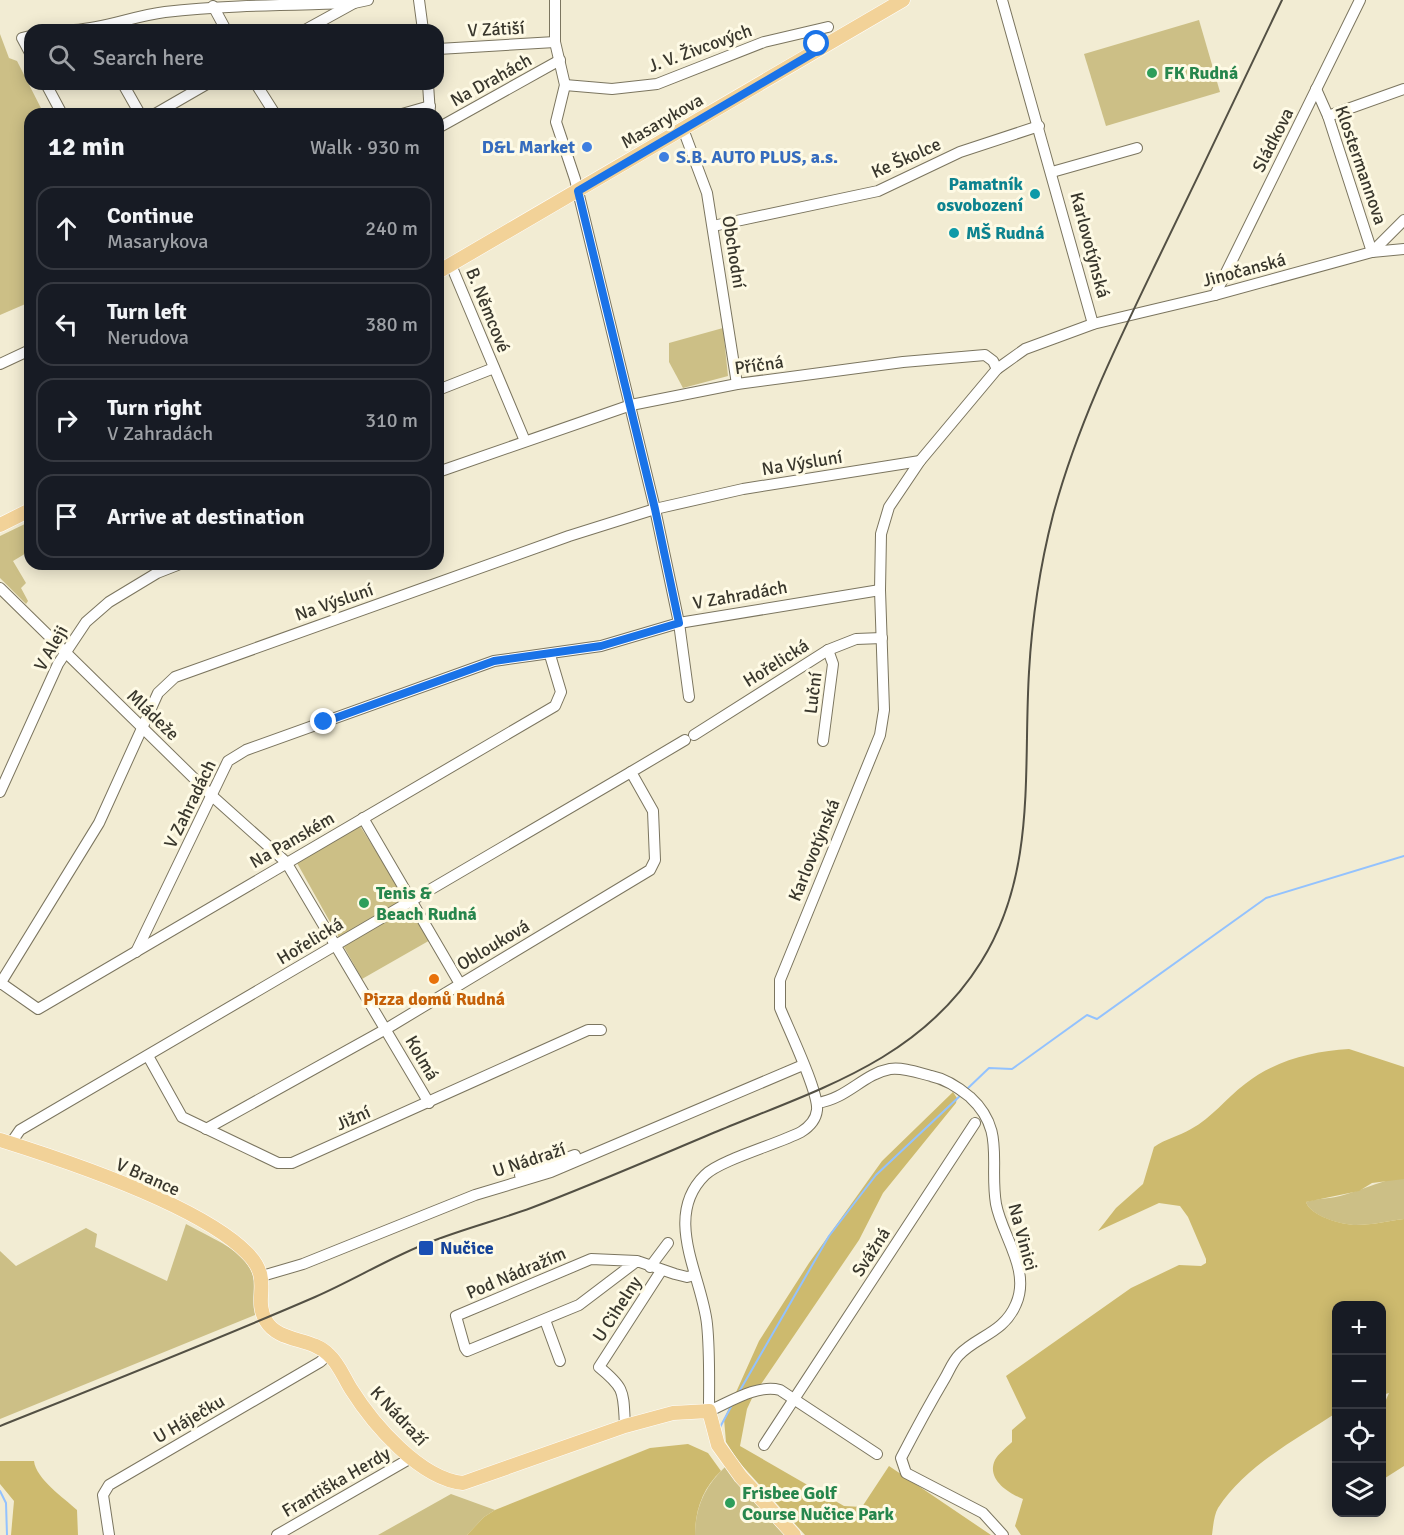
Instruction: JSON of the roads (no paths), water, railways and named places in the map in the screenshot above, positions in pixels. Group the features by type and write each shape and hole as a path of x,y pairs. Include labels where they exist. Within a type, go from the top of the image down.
{"main road":[{"name":"Masarykova","path":"444,269 903,0"},
{"path":"0,525 24,513"},
{"name":"V Brance","path":"5,1142 111,1180 204,1222 247,1253 262,1276"},
{"path":"262,1276 262,1310 270,1325 290,1337 318,1346 329,1354"},
{"name":"K Nádraží","path":"329,1354 362,1406 411,1458 441,1478 463,1483 625,1426 674,1413 709,1411"},
{"path":"709,1411 718,1445 741,1477 794,1535"}],"street":[{"path":"112,24 149,14 213,6 354,3 368,0"},
{"path":"419,0 422,24"},
{"path":"555,0 555,42 565,85 556,122 578,191 631,405 679,623 689,698"},
{"name":"Karlovotýnská","path":"817,1103 780,1008 780,980 880,735 884,710 880,590 881,534 889,507 920,461 997,369 1025,349 1093,324 1002,0"},
{"name":"Sládkova","path":"1215,295 1360,0"},
{"path":"316,24 354,3"},
{"path":"213,6 223,24"},
{"name":"J. V. Živcových","path":"565,85 612,90 657,84 764,42 828,27"},
{"path":"810,32 820,49"},
{"name":"V Zátiší","path":"444,49 555,42"},
{"name":"Na Drahách","path":"444,125 560,60"},
{"path":"1329,116 1404,89"},
{"path":"49,90 59,108"},
{"path":"126,90 137,108"},
{"path":"165,108 197,90"},
{"path":"260,90 270,108"},
{"path":"428,90 430,108"},
{"name":"Klostermannova","path":"1316,90 1329,116 1372,252"},
{"name":"Ke Školce","path":"713,226 878,191 960,152 1039,126"},
{"name":"Obchodní","path":"683,129 697,162 713,226 737,384"},
{"name":"Karlovotýnská","path":"1052,172 1137,148"},
{"path":"1372,252 1404,220"},
{"name":"Jinočanská","path":"1093,324 1215,295 1372,252 1404,249"},
{"name":"B. Němcové","path":"451,265 525,441"},
{"path":"0,364 24,353"},
{"name":"Příčná","path":"525,441 631,405 737,384 903,362 985,355 993,361 997,369"},
{"name":"B. Němcové","path":"444,388 494,368"},
{"path":"444,470 525,441"},
{"name":"Na Výsluní","path":"0,983 99,823 158,693 175,677 558,540 655,509 743,489 920,461"},
{"name":"V Aleji","path":"0,792 66,651 86,622 109,602 165,570"},
{"name":"Mládeže","path":"0,588 212,795 286,862 335,946"},
{"name":"V Zahradách","path":"136,952 228,761 246,750 494,661 550,655 601,646 679,623 880,590"},
{"name":"Hořelická","path":"5,1142 412,899 690,738 828,650 856,639 882,638"},
{"name":"Luční","path":"823,741 833,664 828,650"},
{"name":"Na Panském","path":"0,983 38,1009 555,706 561,692 550,655"},
{"name":"Oblouková","path":"207,1129 386,1029 650,870 655,860 653,811 631,772"},
{"path":"363,818 460,984"},
{"name":"Kolmá","path":"335,946 429,1103"},
{"name":"Jižní","path":"148,1056 182,1117 278,1163 292,1163 588,1030 601,1030"},
{"name":"U Nádraží","path":"262,1276 303,1264 451,1203 551,1172 802,1065"},
{"name":"Na Vinici","path":"817,1103 844,1095 880,1073 892,1069 904,1070 940,1078 959,1087 985,1112 990,1122 994,1136 996,1204 1019,1274 1017,1301 1010,1317 983,1340 958,1356 924,1413 901,1458 901,1464 906,1473 983,1513 1003,1535"},
{"path":"817,1103 815,1115 806,1128 718,1167 706,1174 697,1186 686,1218 686,1245 707,1323 709,1411 762,1389 780,1390 877,1454"},
{"name":"Svážná","path":"764,1444 975,1123"},
{"path":"656,1269 668,1243"},
{"name":"Pod Nádražím","path":"636,1262 579,1305 467,1351 456,1316 591,1259 636,1262 687,1277 695,1275"},
{"name":"U Cihelny","path":"625,1426 623,1393 618,1382 598,1367 656,1269"},
{"path":"544,1320 560,1361"},
{"name":"U Háječku","path":"109,1535 104,1495 109,1485 320,1362 329,1354"},
{"name":"Františka Herdy","path":"277,1535 411,1458"}],"waterway":[{"path":"966,1090 989,1068 1012,1069 1087,1015 1097,1019 1266,898 1404,856"},
{"path":"739,1392 829,1236 876,1175 962,1094"},
{"path":"719,1429 732,1405"},
{"path":"0,1491 6,1503 7,1535"}],"railway":[{"path":"0,1426 315,1297 415,1248 555,1199 830,1085 898,1047 928,1024 956,996 981,962 999,928 1011,893 1019,857 1024,821 1032,632 1044,554 1063,482 1086,416 1114,353 1282,0"}],"place":[{"name":"FK Rudná","path":"1152,73"},
{"name":"D&L Market","path":"587,147"},
{"name":"S.B. AUTO PLUS, a.s.","path":"664,157"},
{"name":"Pamatník osvobození","path":"1035,194"},
{"name":"MŠ Rudná","path":"954,233"},
{"name":"Tenis & Beach Rudná","path":"364,903"},
{"name":"Pizza domů Rudná","path":"434,979"},
{"name":"Nučice","path":"426,1248"},
{"name":"Frisbee Golf Course Nučice Park","path":"730,1503"}]}
